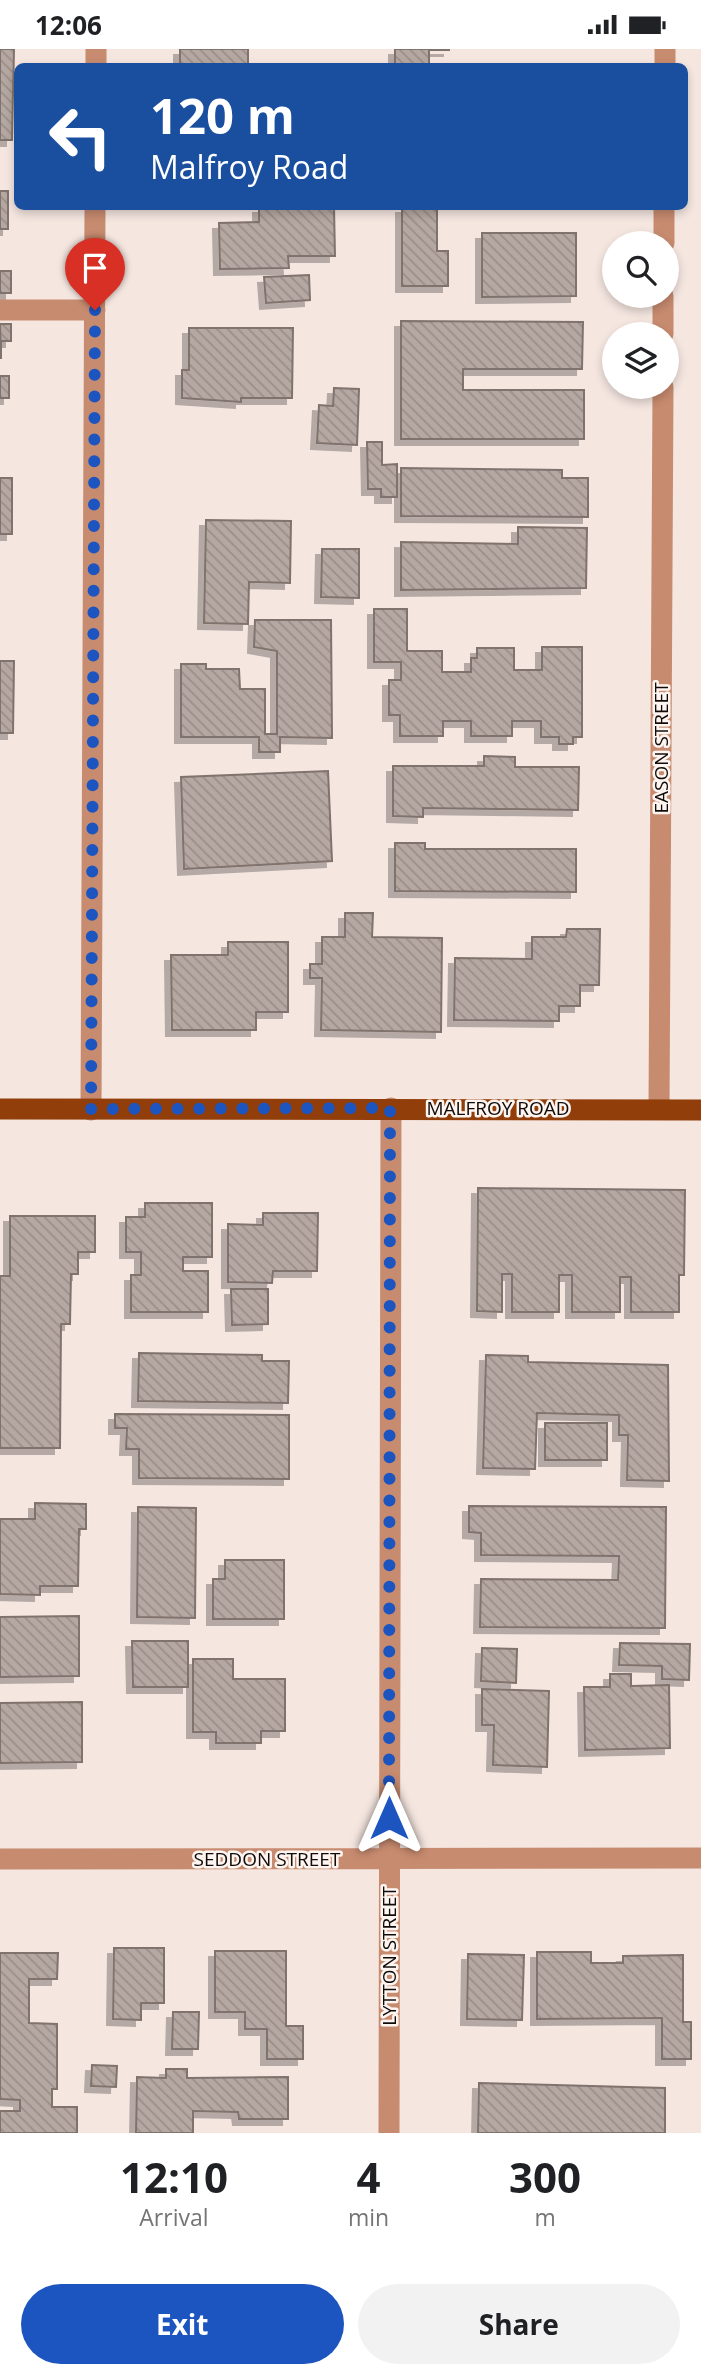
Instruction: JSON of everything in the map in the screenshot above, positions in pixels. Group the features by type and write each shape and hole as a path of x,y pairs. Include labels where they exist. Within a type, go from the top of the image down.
{"main road":[{"name":"MALFROY ROAD","path":"0,1109 701,1110"}],"street":[{"path":"91,1109 95,210"},
{"path":"664,210 664,231"},
{"path":"0,310 95,310"},
{"name":"EASON STREET","path":"659,1109 663,399"},
{"name":"LYTTON STREET","path":"389,2133 390,1108"},
{"name":"SEDDON STREET","path":"0,1859 701,1858"}],"building":[{"path":"0,49 14,49 12,140 0,140"},
{"path":"180,49 248,49 248,63 180,63"},
{"path":"395,49 449,49 429,50 429,63 395,63"},
{"path":"0,191 8,191 8,229 0,229"},
{"path":"259,210 334,210 335,256 288,256 289,268 220,269 219,223 259,222"},
{"path":"402,210 437,210 437,251 448,251 448,286 402,286"},
{"path":"482,233 576,233 576,296 482,297"},
{"path":"0,271 11,271 11,293 0,293"},
{"path":"309,275 310,300 266,303 264,277"},
{"path":"401,321 583,322 582,369 463,369 463,390 584,390 584,439 401,439"},
{"path":"0,324 11,324 11,341 1,341 1,359"},
{"path":"189,328 293,328 292,398 241,398 241,402 182,398 182,370 189,370"},
{"path":"0,376 9,376 9,398 0,398"},
{"path":"334,388 359,389 357,445 317,443 319,405 333,406"},
{"path":"367,442 382,442 382,465 397,464 397,497 381,497 381,489 368,489"},
{"path":"401,468 562,470 562,478 588,478 588,517 401,516"},
{"path":"0,478 12,478 12,534 0,534"},
{"path":"206,520 291,521 290,583 249,582 248,624 204,623"},
{"path":"518,527 587,528 586,588 401,590 401,542 518,544"},
{"path":"322,549 359,549 359,598 321,597"},
{"path":"374,609 407,609 407,651 442,651 442,672 471,672 471,658 477,658 477,648 514,648 514,670 542,670 542,647 582,647 582,737 573,737 573,744 559,744 559,737 541,737 541,721 512,721 512,736 471,736 471,721 443,721 443,736 400,736 400,715 389,715 389,680 401,680 401,662 374,662"},
{"path":"255,620 331,620 332,738 280,737 280,752 259,752 259,737 181,737 181,664 206,664 206,669 239,669 240,689 265,689 265,734 277,734 277,651 254,647"},
{"path":"0,661 14,661 13,733 0,733"},
{"path":"484,756 515,757 515,767 579,767 578,810 423,808 423,817 393,816 393,766 484,766"},
{"path":"328,771 332,861 184,869 181,777"},
{"path":"395,843 425,843 425,849 576,849 576,892 395,891"},
{"path":"345,913 373,913 372,937 442,938 441,1032 321,1030 322,978 310,978 310,964 322,964 322,937 345,937"},
{"path":"567,929 600,929 599,985 580,985 580,1006 559,1006 559,1021 454,1020 455,958 532,959 532,937 566,937"},
{"path":"228,942 288,942 288,1012 256,1012 256,1030 172,1030 171,955 228,955"},
{"path":"478,1188 685,1190 684,1275 679,1275 679,1312 631,1312 631,1277 620,1277 620,1312 572,1312 572,1275 559,1275 559,1312 512,1312 512,1274 502,1274 502,1312 477,1311"},
{"path":"145,1203 212,1203 212,1257 183,1257 183,1271 208,1271 208,1312 131,1312 131,1275 141,1275 141,1252 126,1252 126,1217 145,1217"},
{"path":"263,1213 318,1213 317,1271 273,1271 272,1283 228,1282 228,1224 263,1225"},
{"path":"10,1216 95,1216 95,1252 78,1252 78,1274 71,1274 70,1324 61,1324 60,1448 0,1448 0,1276 10,1276"},
{"path":"231,1289 268,1289 268,1324 232,1325"},
{"path":"139,1353 262,1355 262,1361 289,1361 288,1403 138,1401"},
{"path":"486,1355 528,1356 528,1362 668,1365 669,1481 627,1480 628,1435 619,1435 619,1415 537,1413 535,1469 483,1468"},
{"path":"115,1414 289,1415 289,1479 139,1478 139,1449 126,1449 127,1428 115,1428"},
{"path":"545,1423 607,1423 607,1460 545,1460"},
{"path":"35,1503 86,1504 86,1529 79,1529 78,1586 40,1586 40,1595 0,1594 0,1519 35,1519"},
{"path":"469,1506 666,1507 665,1628 480,1627 481,1579 618,1580 619,1556 481,1555 481,1533 469,1532"},
{"path":"138,1507 196,1508 195,1618 137,1617"},
{"path":"225,1560 284,1560 284,1619 213,1619 213,1579 225,1579"},
{"path":"79,1616 79,1676 0,1677 0,1617"},
{"path":"132,1641 188,1641 188,1687 133,1687"},
{"path":"620,1643 690,1644 689,1680 662,1679 662,1666 619,1665"},
{"path":"482,1648 517,1649 516,1683 481,1681"},
{"path":"193,1659 233,1659 233,1679 285,1679 285,1731 261,1731 261,1743 216,1743 216,1732 193,1732"},
{"path":"610,1674 631,1674 631,1686 669,1685 670,1748 585,1750 584,1687 610,1687"},
{"path":"482,1689 549,1691 547,1767 493,1765 494,1725 482,1725"},
{"path":"82,1702 82,1762 0,1763 0,1703"},
{"path":"114,1948 164,1948 164,2003 141,2003 141,2020 113,2019"},
{"path":"215,1951 286,1951 286,2026 303,2026 303,2059 267,2059 267,2029 245,2029 245,2012 215,2012"},
{"path":"537,1952 591,1952 591,1963 623,1963 623,1956 683,1955 683,2022 691,2022 691,2059 662,2059 662,2018 537,2019"},
{"path":"0,1953 58,1953 57,1979 29,1979 29,2023 57,2024 57,2089 52,2089 52,2107 77,2107 77,2133 0,2133 0,2111 20,2111 20,2100 0,2099"},
{"path":"468,1954 524,1955 522,2020 467,2019"},
{"path":"173,2012 199,2012 198,2049 172,2049"},
{"path":"92,2065 117,2066 116,2087 91,2086"},
{"path":"166,2069 187,2069 187,2078 288,2077 288,2119 239,2119 238,2112 193,2111 193,2133 136,2133 137,2077 166,2078"},
{"path":"479,2083 665,2088 665,2133 478,2133"}],"route":[{"path":"95,310 91,1109 390,1108 389,1818"}]}
